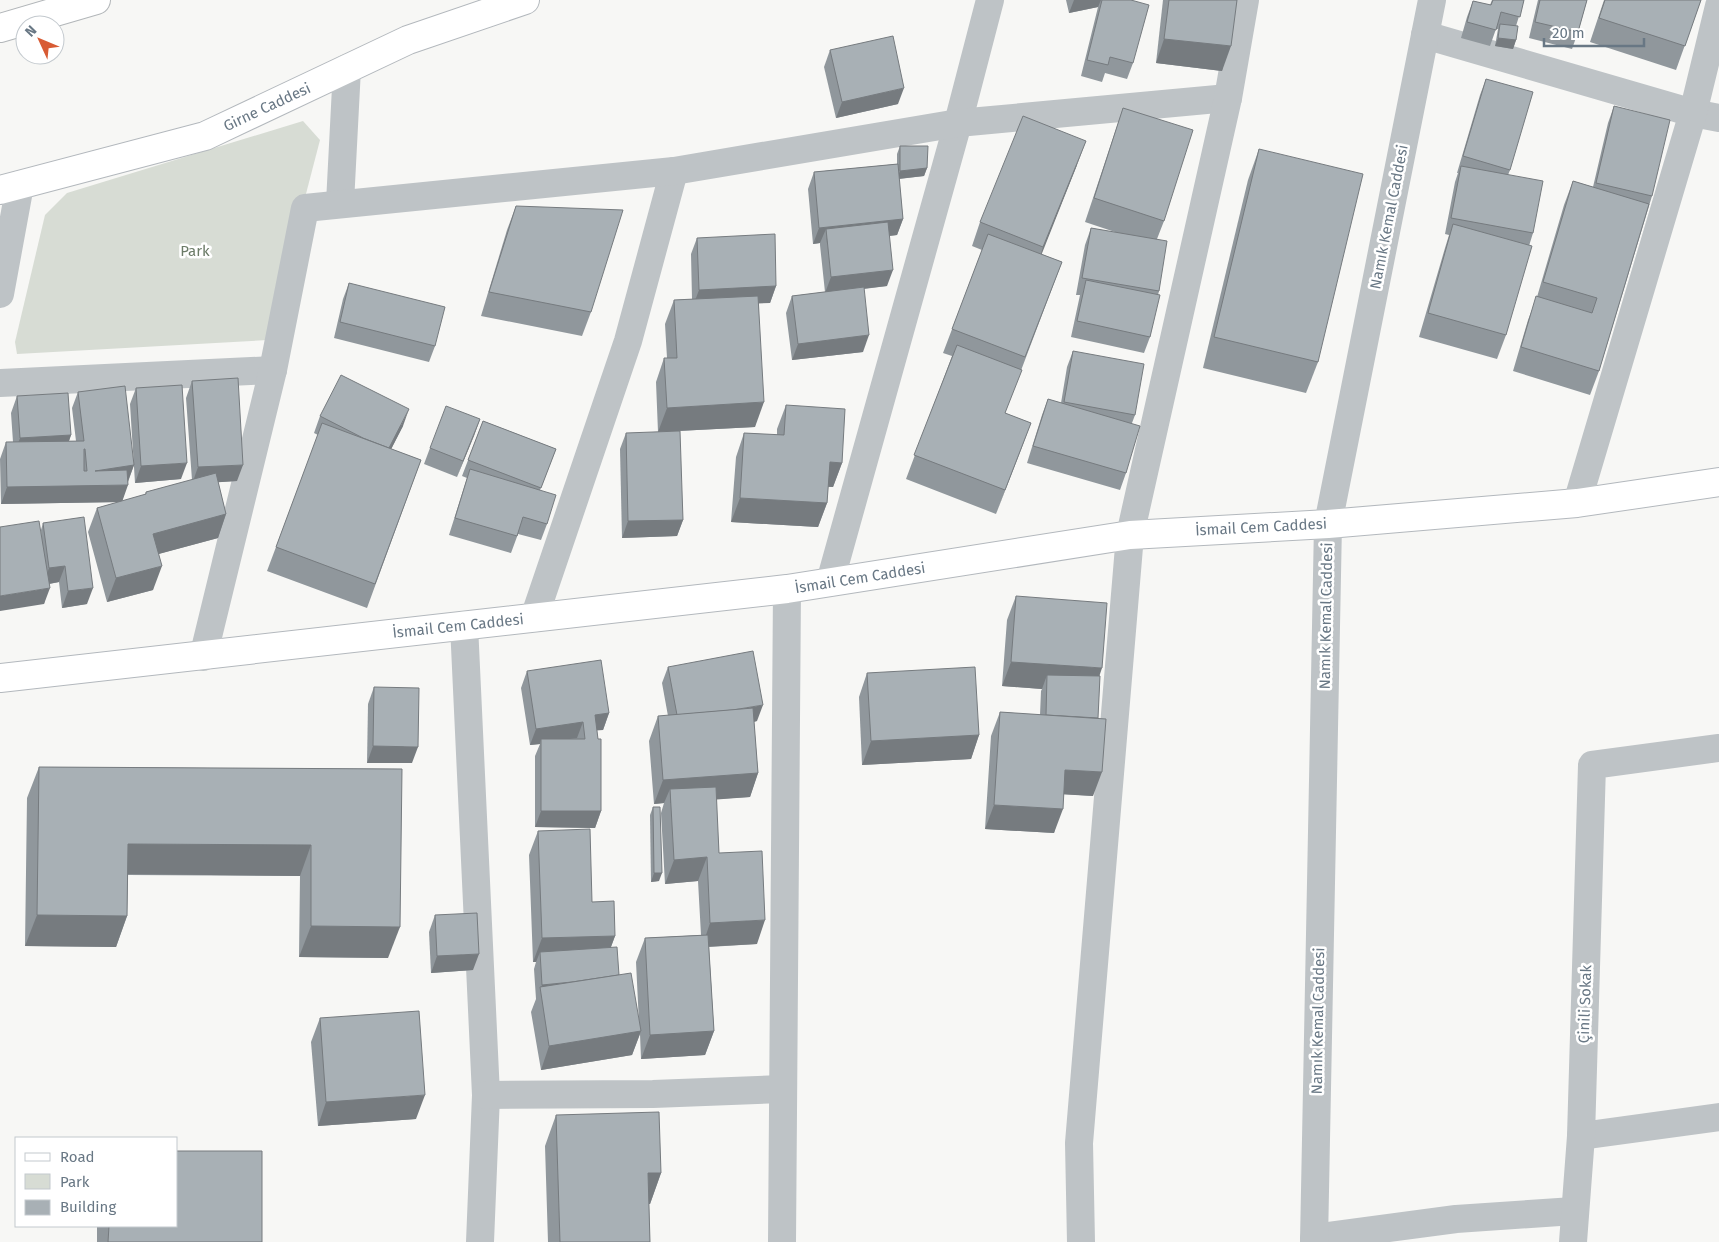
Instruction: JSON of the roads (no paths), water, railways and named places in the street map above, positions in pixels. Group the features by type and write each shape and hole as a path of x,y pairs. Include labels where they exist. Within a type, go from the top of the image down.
{"main road":[{"path":"0,28 96,0"},
{"name":"Girne Caddesi","path":"10,187 204,136 408,40 525,0"},
{"name":"İsmail Cem Caddesi","path":"0,678 203,657 464,624 534,618 787,589 1130,535 1328,524 1577,502 1719,482"}],"street":[{"path":"830,582 958,123 990,0"},
{"path":"1081,1242 1079,1143 1130,535 1228,98 1245,0"},
{"name":"Namık Kemal Caddesi","path":"1314,1240 1328,524 1432,0"},
{"path":"1577,502 1693,113 1719,6"},
{"path":"1424,35 1693,113 1719,118"},
{"path":"340,203 347,68"},
{"path":"203,657 273,370 305,208 674,171 958,123 1228,98"},
{"path":"534,618 628,341 674,171"},
{"path":"0,294 10,187"},
{"path":"0,384 273,370"},
{"path":"782,1242 787,589"},
{"path":"464,624 486,1095 480,1242"},
{"name":"Çinili Sokak","path":"1572,1242 1581,1136 1592,765 1719,748"},
{"path":"486,1095 653,1094 782,1088"},
{"path":"1581,1136 1719,1117"},
{"path":"1314,1240 1456,1219 1574,1210"}],"park label":[{"name":"Park","path":"195,251"}]}
